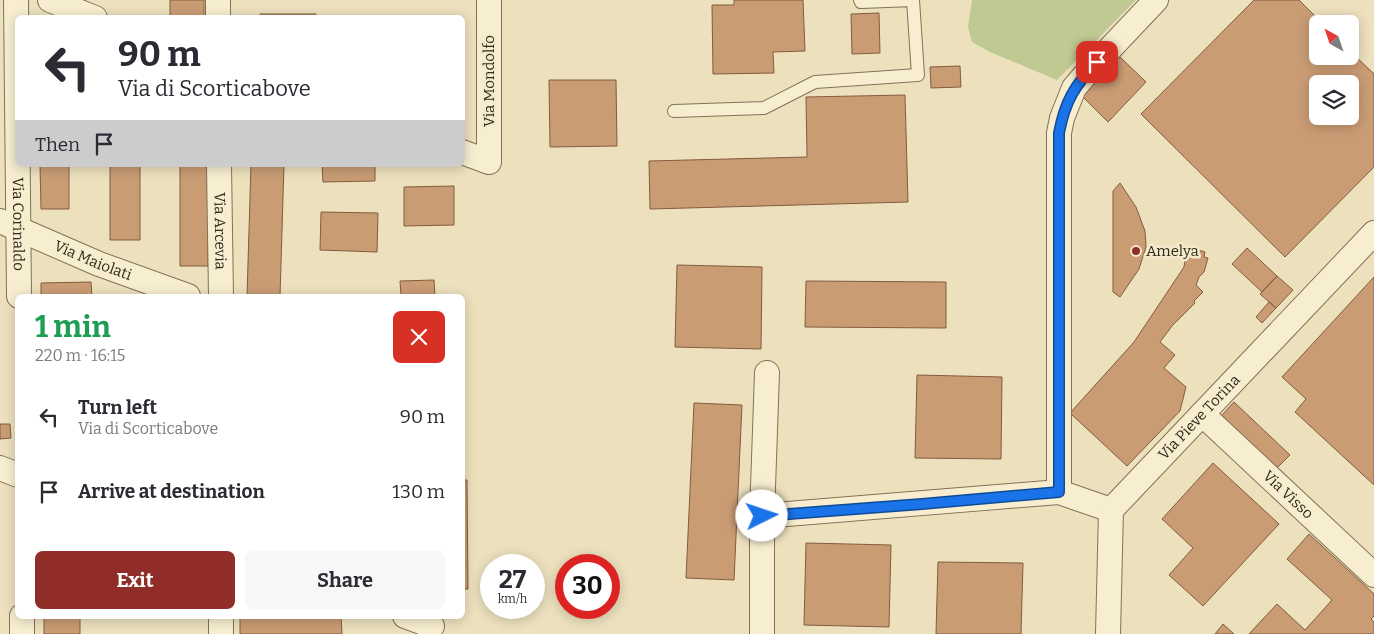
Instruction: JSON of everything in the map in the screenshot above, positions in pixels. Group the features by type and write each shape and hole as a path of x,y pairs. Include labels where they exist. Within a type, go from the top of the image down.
{"street":[{"name":"Via Corinaldo","path":"16,0 16,15"},
{"path":"50,0 88,15"},
{"path":"218,0 218,15"},
{"name":"Via Mondolfo","path":"465,153 488,162 489,0"},
{"path":"1059,492 1059,142 1062,118 1067,101 1074,88 1156,0"},
{"name":"Via Corinaldo","path":"15,32 9,225 19,294"},
{"name":"Via Arcevia","path":"220,167 221,294"},
{"name":"Via Maiolati","path":"9,225 100,264 182,294"},
{"name":"Via Pieve Torina","path":"1111,510 1374,233"},
{"path":"762,634 762,516 766,374"},
{"name":"Via Visso","path":"1202,414 1374,575"},
{"path":"0,468 15,474"},
{"path":"762,516 1059,492 1111,510 1108,634"},
{"path":"22,619 22,634"},
{"path":"221,619 221,634"},
{"path":"413,619 432,626"}],"lane":[{"path":"674,111 764,108 815,82 918,74 913,0 861,2 860,0"}],"green space":[{"path":"972,0 1136,0 1057,80 990,52 972,42 968,27"}],"building":[{"path":"170,0 204,0 204,15 170,15"},
{"path":"734,0 803,0 805,51 773,52 774,73 713,74 712,5 734,5"},
{"path":"1254,0 1299,0 1314,15 1309,15 1309,65 1359,65 1359,60 1374,74 1374,167 1285,257 1141,114"},
{"path":"879,13 880,53 852,54 851,14"},
{"path":"260,14 316,14 316,15"},
{"path":"1119,56 1146,82 1108,122 1082,96"},
{"path":"960,66 961,87 931,88 930,67"},
{"path":"549,80 616,80 617,146 550,147"},
{"path":"905,95 908,202 650,209 649,161 807,157 806,97"},
{"path":"40,167 69,167 69,209 41,209"},
{"path":"110,167 140,167 140,240 110,240"},
{"path":"180,167 208,167 208,266 180,266"},
{"path":"251,167 284,167 280,294 247,294"},
{"path":"322,167 375,167 375,181 323,182"},
{"path":"1120,183 1136,207 1145,231 1146,247 1139,269 1120,297 1113,292 1113,191"},
{"path":"454,186 454,225 404,226 404,187"},
{"path":"321,212 378,213 377,252 320,250"},
{"path":"1187,247 1205,252 1204,257 1208,258 1204,272 1199,277 1196,285 1203,292 1160,342 1175,355 1164,368 1186,387 1180,411 1127,466 1070,413 1134,342 1184,267"},
{"path":"1247,248 1277,276 1262,292 1232,264"},
{"path":"677,265 762,267 761,349 675,347"},
{"path":"1277,276 1293,290 1276,308 1260,294"},
{"path":"1374,277 1374,485 1295,412 1306,399 1282,377"},
{"path":"434,280 435,294 401,294 400,281"},
{"path":"806,281 946,282 946,328 805,327"},
{"path":"91,282 92,294 41,294 41,283"},
{"path":"1269,302 1276,308 1262,323 1256,317"},
{"path":"917,375 1002,377 1001,459 915,458"},
{"path":"1234,402 1290,455 1276,469 1221,416"},
{"path":"694,403 742,405 734,580 686,578"},
{"path":"0,424 10,424 11,438 0,439"},
{"path":"1213,463 1279,524 1203,606 1169,575 1193,548 1162,519"},
{"path":"465,480 467,480 468,589 465,589"},
{"path":"1309,534 1374,594 1374,616 1371,619 1374,622 1374,634 1249,634 1277,604 1305,630 1332,600 1287,559"},
{"path":"806,543 891,545 889,627 804,625"},
{"path":"938,562 1023,563 1021,634 936,634"},
{"path":"44,619 80,619 80,634 44,634"},
{"path":"240,619 341,619 342,634 240,634"},
{"path":"1223,624 1234,634 1215,634"}],"place":[{"name":"Amelya","path":"1136,251"}],"route":[{"path":"762,516 1059,492 1059,133 1067,101 1074,88 1097,62"}]}
